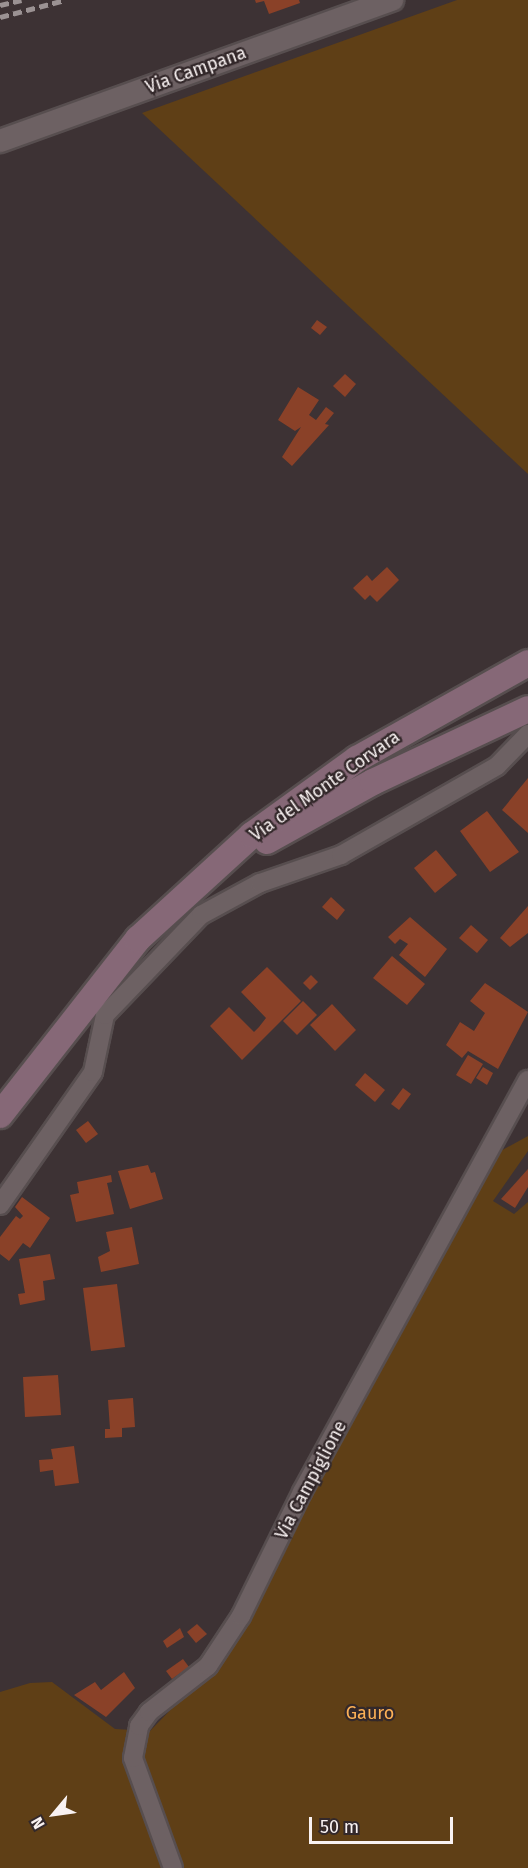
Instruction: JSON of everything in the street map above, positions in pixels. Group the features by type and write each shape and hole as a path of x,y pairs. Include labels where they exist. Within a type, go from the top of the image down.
{"main road":[{"name":"Via del Monte Corvara","path":"0,1116 138,939 252,835 357,759 528,663"},
{"name":"Via del Monte Corvara","path":"222,864 373,782 528,709"}],"street":[{"name":"Via Campana","path":"0,141 392,0"},
{"path":"0,1205 93,1072 105,1015 201,915 260,883 341,855 497,766 528,734"},
{"name":"Via Campiglione","path":"173,1868 133,1758 139,1726 150,1712 208,1666 241,1616 302,1492 528,1080"}],"green space":[{"path":"457,0 528,0 528,474 142,113"},
{"name":"Gauro","path":"528,1136 528,1151 493,1201 514,1214 528,1202 528,1868 0,1868 0,1692 30,1683 52,1682 115,1729 150,1731 217,1662 272,1578 311,1490 497,1153"}],"building":[{"path":"255,0 299,0 300,3 269,14 264,1 256,3"},
{"path":"317,320 327,327 320,335 311,328"},
{"path":"345,374 356,384 345,397 333,386"},
{"path":"298,387 319,400 309,415 316,420 326,407 334,413 325,424 329,425 292,466 282,457 301,427 295,431 278,420"},
{"path":"387,567 399,580 377,602 370,595 365,600 353,588 367,575 372,581"},
{"path":"528,778 528,833 502,810"},
{"path":"487,811 519,852 490,872 460,831"},
{"path":"436,850 457,875 435,893 414,868"},
{"path":"331,897 345,910 337,920 322,907"},
{"path":"528,906 528,933 510,947 500,938"},
{"path":"410,917 447,949 425,977 399,955 408,944 400,939 395,944 388,937"},
{"path":"471,925 488,940 477,953 459,938"},
{"path":"392,956 425,984 407,1005 373,978"},
{"path":"267,967 301,1001 242,1060 210,1026 229,1007 254,1032 259,1027 266,1018 241,992"},
{"path":"311,975 318,982 310,990 303,983"},
{"path":"485,983 528,1012 498,1069 468,1051 462,1058 446,1045 460,1022 474,1031 485,1013 470,1001"},
{"path":"303,1001 317,1015 297,1035 283,1021"},
{"path":"332,1004 356,1030 335,1051 310,1025"},
{"path":"468,1055 483,1064 471,1084 456,1075"},
{"path":"483,1067 493,1073 487,1085 476,1078"},
{"path":"365,1073 385,1090 375,1102 355,1085"},
{"path":"403,1088 411,1094 399,1110 391,1104"},
{"path":"88,1121 98,1134 86,1143 76,1130"},
{"path":"148,1165 151,1173 155,1172 163,1199 130,1209 118,1171"},
{"path":"528,1169 528,1187 515,1208 501,1199"},
{"path":"111,1175 112,1182 107,1183 114,1214 76,1222 70,1195 79,1193 77,1182"},
{"path":"22,1197 50,1218 30,1248 23,1243 9,1261 0,1254 0,1237 16,1216 20,1219 23,1216 15,1207"},
{"path":"132,1227 139,1264 101,1272 98,1257 110,1251 106,1232"},
{"path":"50,1254 55,1279 43,1281 45,1300 20,1305 18,1294 25,1293 19,1259"},
{"path":"117,1284 125,1347 91,1351 83,1288"},
{"path":"58,1375 61,1415 25,1417 23,1377"},
{"path":"133,1398 135,1427 122,1428 122,1437 105,1438 105,1429 110,1429 108,1400"},
{"path":"74,1446 79,1483 55,1486 53,1470 40,1472 39,1460 53,1459 51,1449"},
{"path":"197,1624 207,1634 196,1643 187,1632"},
{"path":"180,1628 184,1637 167,1648 163,1641"},
{"path":"183,1659 189,1667 172,1679 166,1671"},
{"path":"124,1672 135,1688 106,1717 74,1695 95,1682 101,1690"}],"railway":[{"path":"0,5 21,0"},
{"path":"0,17 65,0"}]}
